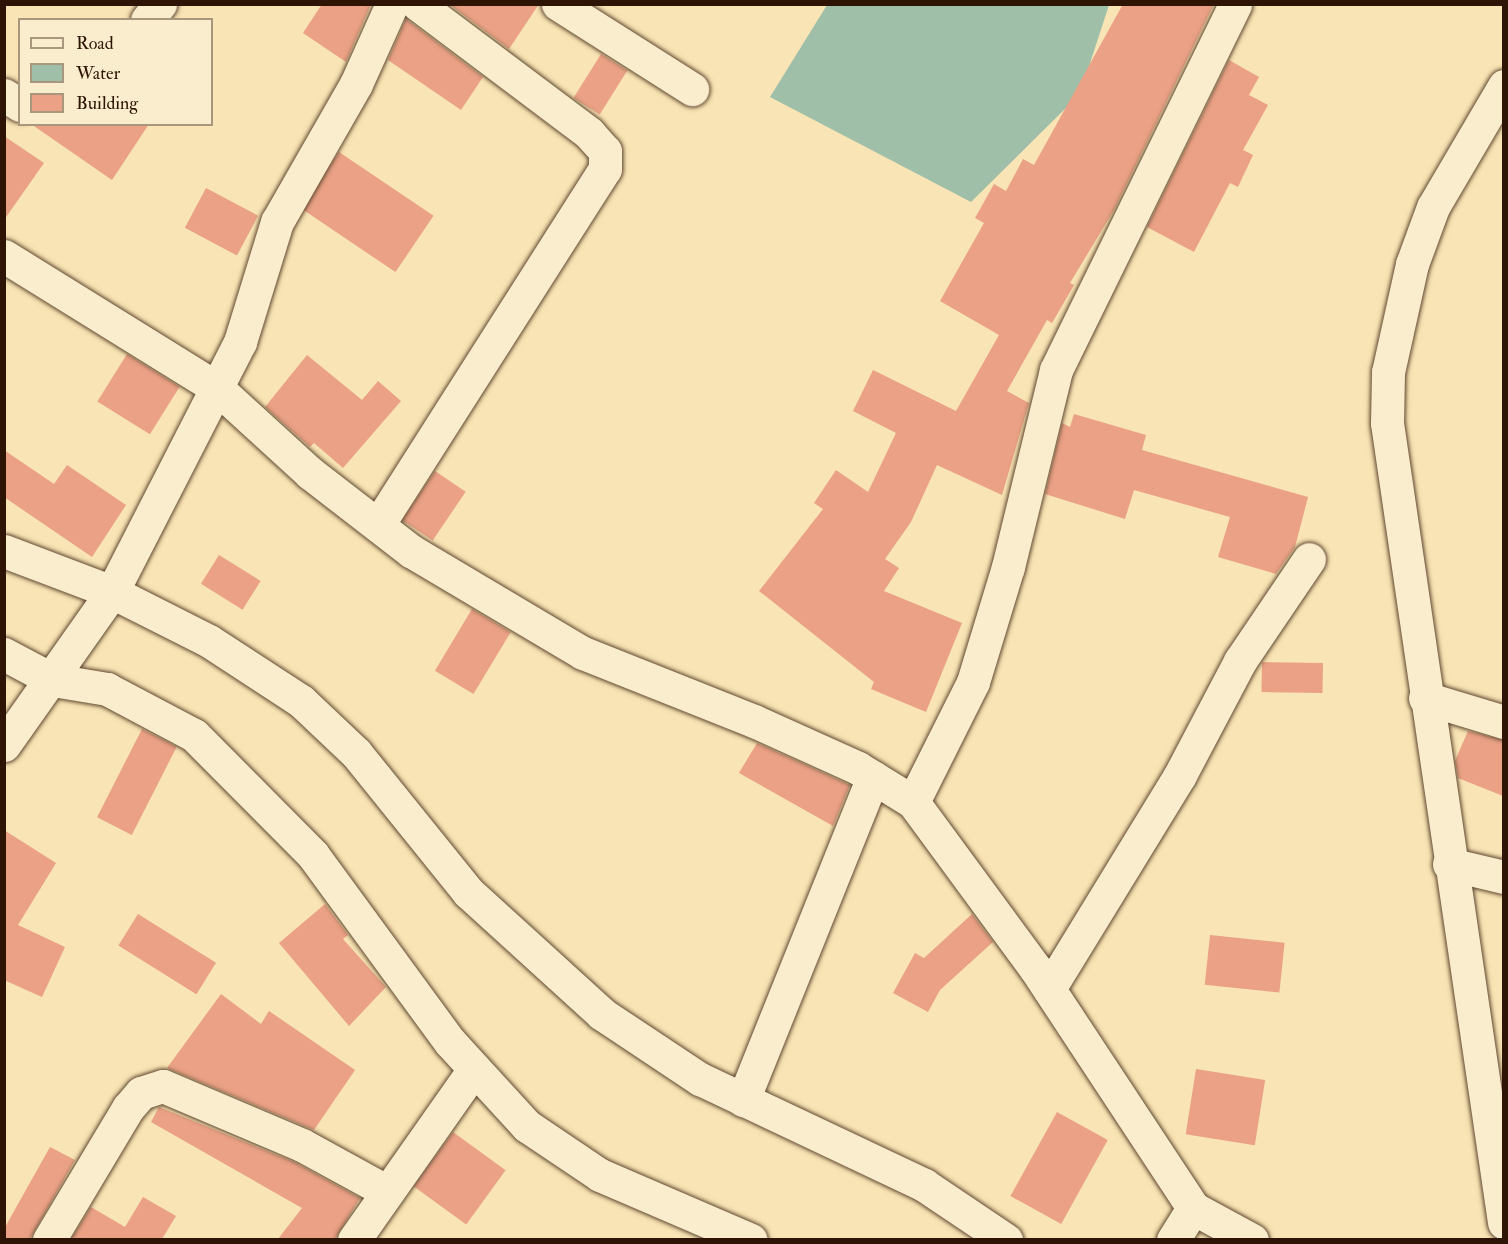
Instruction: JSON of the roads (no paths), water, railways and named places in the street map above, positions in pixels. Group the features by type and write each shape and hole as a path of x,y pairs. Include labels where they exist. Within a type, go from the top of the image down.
{"street":[{"path":"149,18 160,4"},
{"path":"4,745 61,670 105,604 240,342 277,222 356,84 392,4"},
{"path":"378,525 605,169 605,151 589,133 417,4"},
{"path":"558,4 692,89"},
{"path":"913,802 973,682 1008,567 1056,370 1235,4"},
{"path":"1503,86 1433,207 1412,264 1388,372 1388,452 1503,1222"},
{"path":"4,95 18,104"},
{"path":"4,119 18,113"},
{"path":"4,256 217,388 411,551 583,652 754,721 873,777 913,802 1050,989 1193,1208 1252,1239"},
{"path":"4,550 105,604 209,641 301,701 356,753 468,892 602,1014 700,1079 924,1185 1006,1239"},
{"path":"1050,989 1180,774 1240,661 1309,559"},
{"path":"4,654 61,670 107,689 194,735 313,855 474,1068 560,1153 751,1239"},
{"path":"1425,698 1503,722"},
{"path":"743,1100 873,777"},
{"path":"1449,864 1503,877"},
{"path":"354,1239 474,1068"},
{"path":"49,1239 128,1108 141,1093 163,1086 302,1145 386,1191"},
{"path":"1173,1239 1193,1208"}],"water":[{"path":"827,5 1109,5 1080,94 971,202 770,97"}]}
